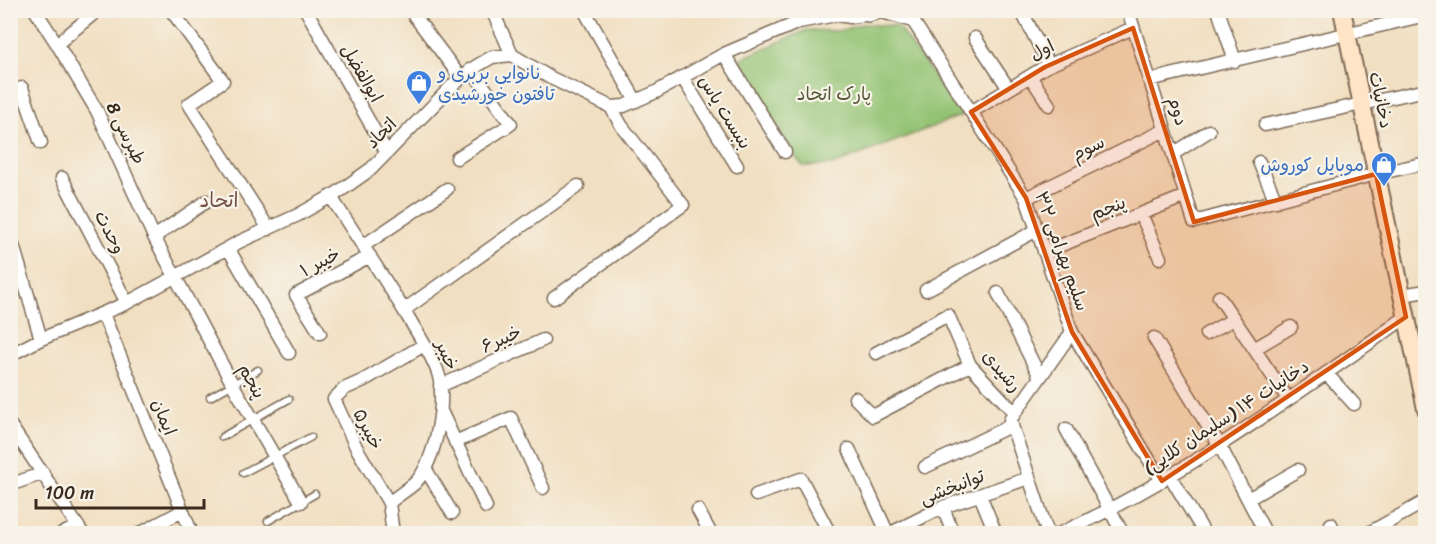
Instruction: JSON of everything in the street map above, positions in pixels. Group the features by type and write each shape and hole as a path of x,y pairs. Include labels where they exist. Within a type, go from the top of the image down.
{"main road":[{"name":"دخانیات","path":"1342,10 1406,317 1420,358 1425,409"}],"street":[{"name":"طبرسی 8","path":"35,10 97,111 154,237 175,276"},
{"path":"57,44 98,10"},
{"path":"171,10 223,81 189,104 269,229"},
{"name":"ابوالفضل","path":"306,10 387,153"},
{"path":"410,10 461,78"},
{"path":"492,10 512,56 611,107 624,106 656,92 724,54 799,22 839,13 851,17 872,12"},
{"path":"584,10 636,101"},
{"path":"1021,10 1049,65"},
{"name":"دوم","path":"1128,10 1194,222 1276,201"},
{"path":"1218,10 1235,61"},
{"name":"سلیم بهرامی ۳۲","path":"872,12 909,16 1026,198 1072,332 1013,419"},
{"path":"1149,80 1425,15"},
{"name":"اول","path":"971,112 1049,65 1133,28"},
{"path":"975,38 1009,89"},
{"path":"724,54 785,152"},
{"name":"اتحاد","path":"10,355 41,339 127,303 228,248 331,197 371,169 471,69 492,57 512,56"},
{"path":"457,158 511,124 471,69"},
{"path":"1030,76 1049,105"},
{"name":"بنبست یاس","path":"682,77 737,166"},
{"path":"10,92 22,88 40,143"},
{"path":"1265,125 1417,92"},
{"path":"554,298 683,205 621,125 611,107"},
{"name":"سوم","path":"1026,198 1165,130"},
{"path":"1173,154 1209,131"},
{"path":"1260,162 1276,201 1425,163"},
{"name":"وحدت","path":"62,178 127,303"},
{"path":"404,310 578,186"},
{"path":"366,251 447,189"},
{"name":"پنجم","path":"1044,252 1186,196"},
{"name":"خیبر","path":"331,197 424,345 437,371 442,396 441,411 429,461 416,482 389,503"},
{"path":"154,237 207,201"},
{"path":"1141,214 1160,258"},
{"path":"926,290 1037,230"},
{"path":"10,235 14,262 41,339"},
{"path":"228,248 289,353"},
{"name":"خیبر ۱","path":"320,333 296,295 366,251"},
{"name":"پنجم","path":"175,276 232,385 301,502"},
{"path":"1402,295 1425,291"},
{"path":"998,293 1040,377"},
{"path":"1219,297 1287,399"},
{"name":"ایمان","path":"103,314 192,534"},
{"name":"رشیدی","path":"876,353 948,315 970,365 1013,419"},
{"name":"دخانیات ۱۴ (سلیمان کلایی)","path":"1059,534 1166,479 1220,446 1406,317"},
{"path":"1206,334 1234,320"},
{"path":"1254,349 1291,327"},
{"path":"1072,332 1166,479 1205,534"},
{"path":"1154,338 1220,446 1266,534"},
{"name":"خیبر۶","path":"440,386 543,340"},
{"name":"خیبر۵","path":"389,503 356,447 334,399 344,389 424,345"},
{"path":"855,398 873,416 970,365"},
{"path":"1326,373 1354,404"},
{"path":"441,411 486,507"},
{"path":"455,442 511,418 543,488"},
{"path":"925,467 1013,419 1029,478 1048,534"},
{"path":"10,425 81,530 62,534"},
{"path":"1066,429 1123,534"},
{"path":"849,449 889,534"},
{"path":"425,468 452,513"},
{"path":"1248,499 1298,470"},
{"path":"10,485 43,473"},
{"name":"توانبخشی","path":"889,534 943,507 1029,478"},
{"path":"756,495 801,479 830,534"},
{"path":"980,495 996,534"},
{"path":"1367,534 1425,501"},
{"path":"389,503 393,534"},
{"path":"943,507 953,534"},
{"path":"698,510 711,534"},
{"path":"139,534 182,511"}],"lane":[{"path":"210,397 258,370"},
{"path":"222,437 290,399"},
{"path":"243,473 311,437"},
{"path":"268,521 315,494"}],"highlighted area":[{"path":"1133,28 1194,222 1376,174 1406,317 1162,481 1072,332 1026,198 971,112 1045,67"}],"green space":[{"name":"پارک اتحاد","path":"862,24 897,26 963,115 833,165 803,166 796,158 739,59 807,30 838,31"}],"place":[{"name":"نانوایی بربری و تافتون خورشیدی","path":"419,106"},
{"name":"موبایل کوروش","path":"1384,188"}],"district":[{"name":"اتحاد","path":"219,200"}]}
